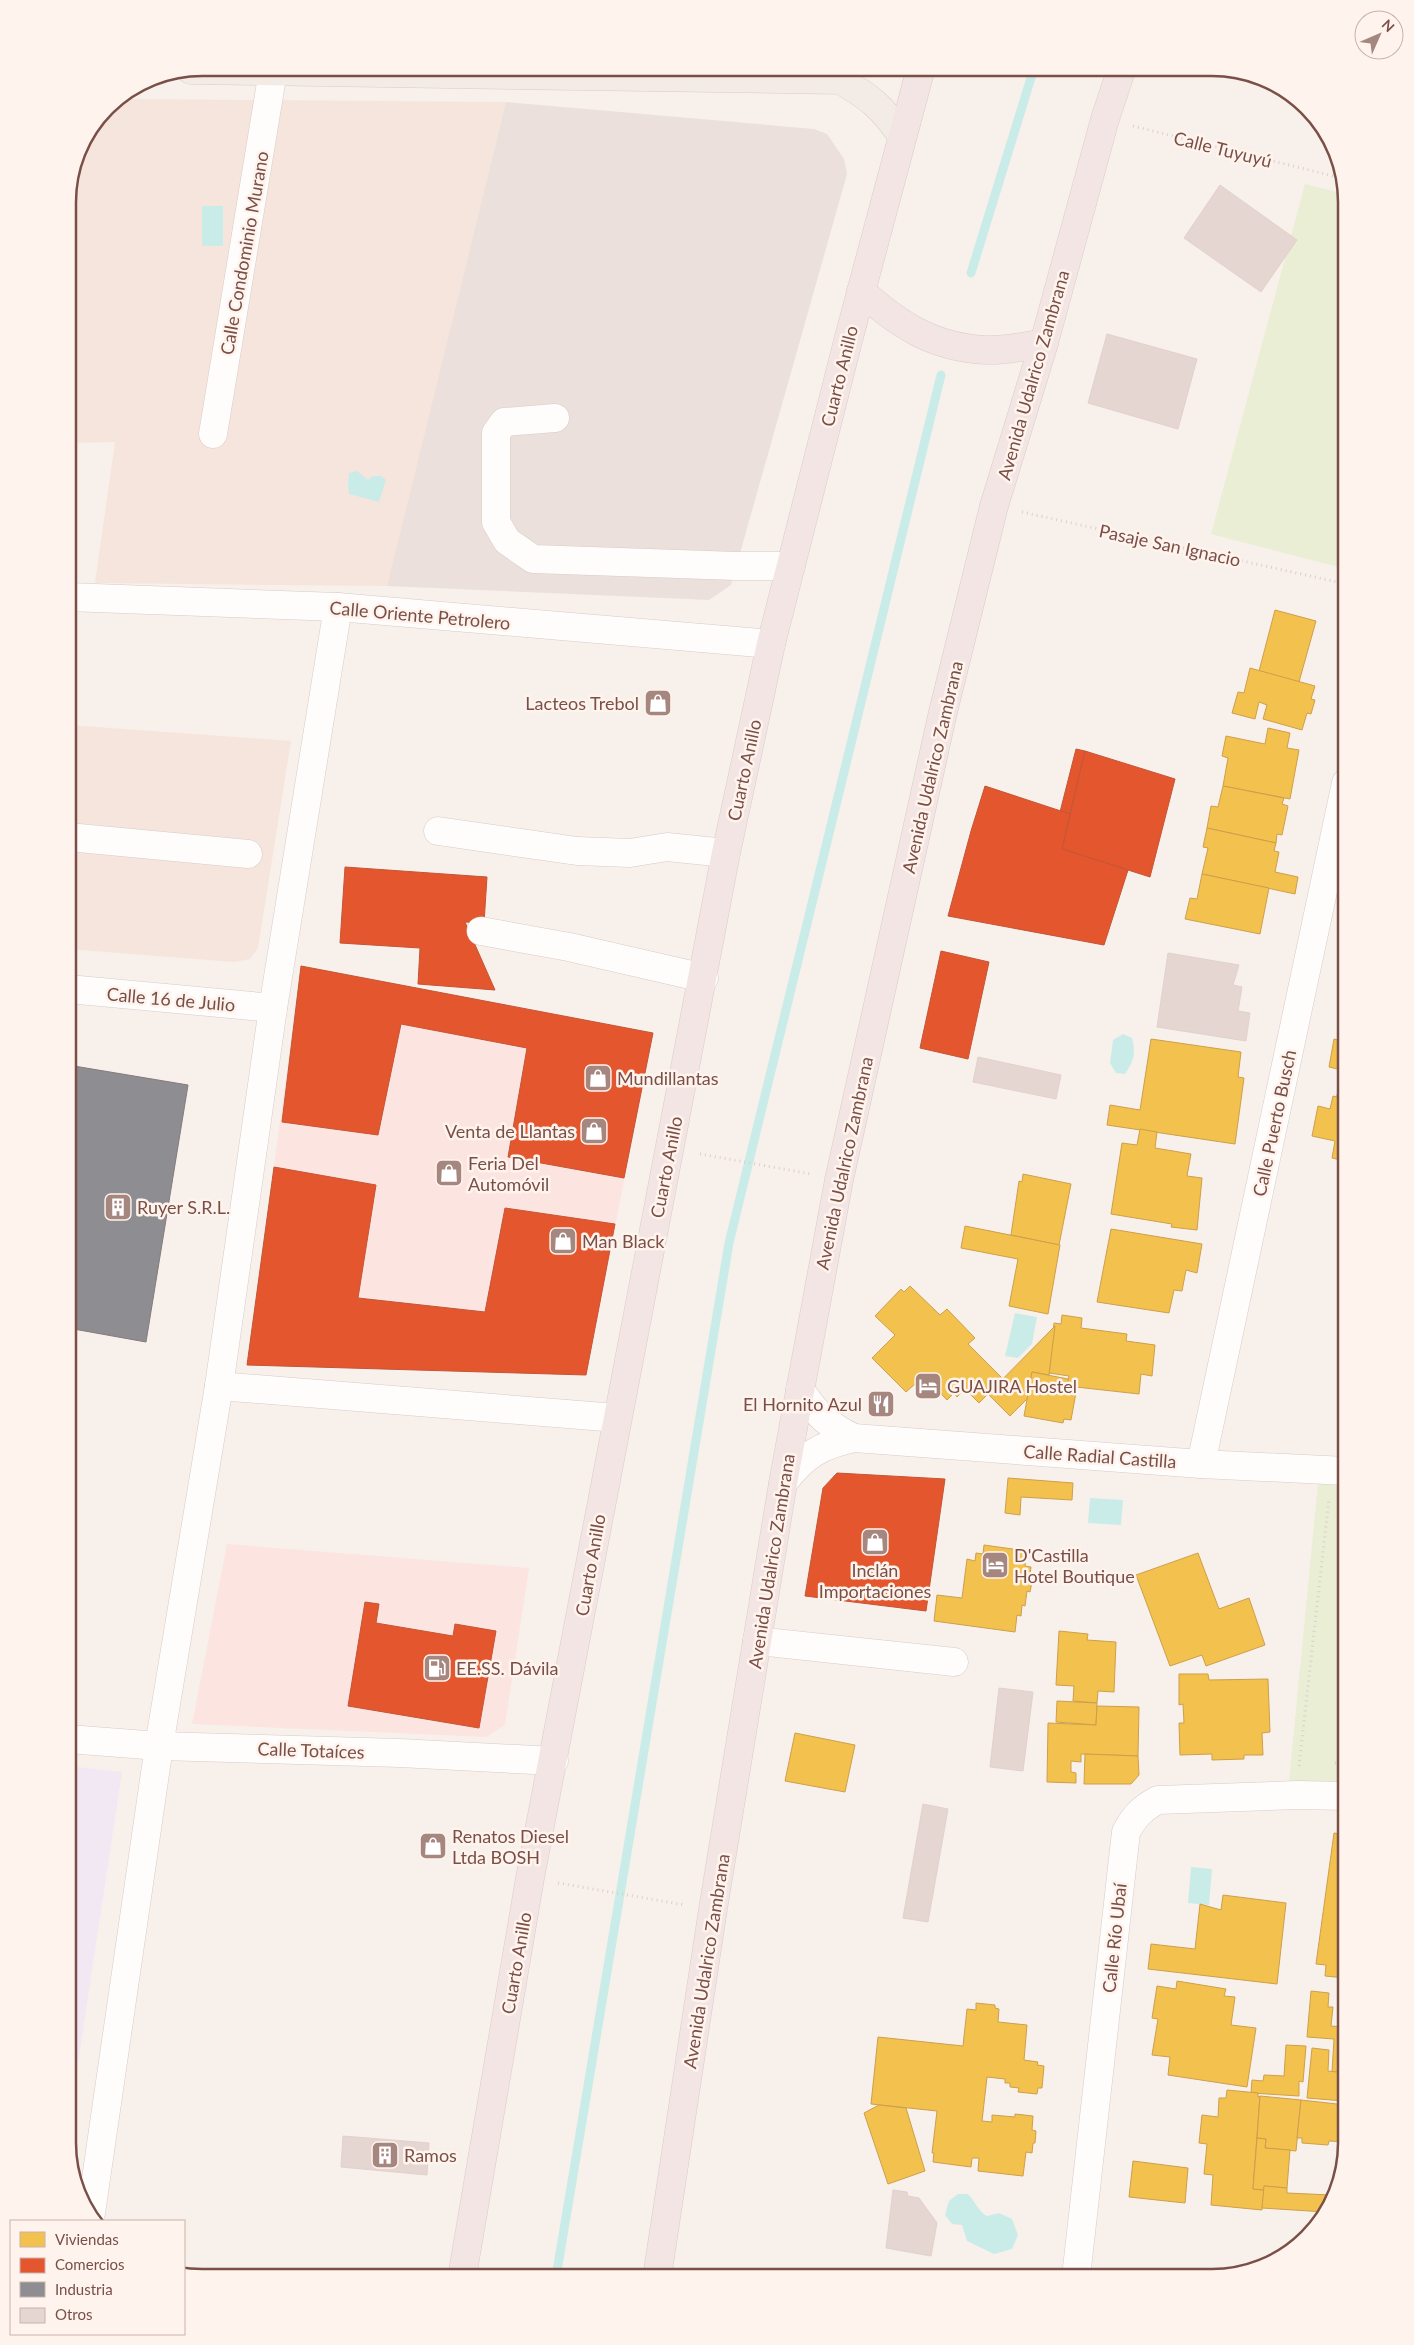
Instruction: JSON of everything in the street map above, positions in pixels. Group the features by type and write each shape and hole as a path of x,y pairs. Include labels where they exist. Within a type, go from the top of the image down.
{"highway":[{"name":"Cuarto Anillo","path":"463,2268 530,1878 554,1761 617,1418 704,978 726,853 771,644 861,291 919,77"},
{"name":"Avenida Udalrico Zambrana","path":"658,2268 713,1909 783,1483 841,1170 944,712 994,506 1044,343 1105,119 1119,77"},
{"path":"861,291 898,322 924,336 959,346 987,350 1044,343"}],"main road":[{"path":"613,76 840,80 865,94 886,112 902,136"}],"street":[{"name":"Calle Condominio Murano","path":"213,434 272,76"},
{"path":"555,418 504,422 496,433 496,522 507,541 534,559 736,566 792,566"},
{"name":"Calle Oriente Petrolero","path":"77,597 338,607 771,644"},
{"path":"92,2204 159,1746 219,1386 274,1008 338,607"},
{"name":"Calle Puerto Busch","path":"1200,1464 1338,820"},
{"path":"438,831 577,851 630,853 667,847 726,853"},
{"path":"77,838 248,854"},
{"path":"481,931 569,947 704,978"},
{"name":"Calle 16 de Julio","path":"77,991 274,1008"},
{"path":"219,1386 617,1418"},
{"name":"Calle Radial Castilla","path":"800,1389 822,1419 854,1438"},
{"name":"Calle Radial Castilla","path":"783,1483 796,1466 813,1452 833,1443 854,1438 1200,1464 1338,1471"},
{"path":"757,1641 954,1662"},
{"name":"Calle Totaíces","path":"76,1740 159,1746 400,1753 554,1761"},
{"name":"Calle Río Ubaí","path":"1077,2269 1126,1832 1134,1817 1146,1806 1158,1800 1297,1795 1338,1796"}],"path":[{"name":"Calle Tuyuyú","path":"1105,119 1335,176"},
{"name":"Pasaje San Ignacio","path":"994,506 1338,582"},
{"path":"699,1154 807,1173"},
{"path":"1297,1795 1330,1498 1338,1498"},
{"path":"558,1883 680,1904"}],"shaded area":[{"path":"130,99 506,102 387,586 95,583 115,442 77,443 77,186 89,147 113,113"},
{"path":"506,102 814,129 827,134 844,159 847,174 731,585 709,600 387,586"},
{"path":"77,726 291,741 258,948 250,959 234,962 77,950"},
{"name":"Feria Del Automóvil","path":"301,966 653,1033 586,1375 247,1365"},
{"path":"227,1544 529,1568 505,1725 486,1737 192,1724"},
{"path":"76,1767 122,1772 76,2076"}],"green space":[{"path":"1305,184 1337,192 1338,567 1211,534"},
{"path":"1318,1484 1338,1485 1338,1782 1289,1781"}],"water":[{"path":"202,206 223,206 223,246 202,246"},
{"path":"357,471 368,480 373,476 381,476 386,480 379,502 349,494 349,473"},
{"path":"1123,1034 1132,1038 1134,1048 1132,1061 1125,1074 1116,1073 1110,1063 1113,1040"},
{"path":"1015,1313 1037,1317 1032,1344 1018,1358 1005,1356"},
{"path":"1090,1498 1123,1500 1121,1525 1088,1523"},
{"path":"1191,1867 1212,1869 1209,1905 1188,1903"},
{"path":"958,2194 968,2194 987,2216 999,2213 1012,2219 1018,2235 1012,2249 994,2254 967,2241 962,2225 952,2224 945,2215 949,2201"}],"building: Viviendas":[{"path":"1275,610 1316,621 1299,682 1259,671"},
{"path":"1250,668 1315,686 1311,699 1315,700 1311,714 1307,713 1302,730 1263,719 1267,705 1259,702 1255,719 1232,713 1238,692 1244,693"},
{"path":"1268,728 1290,733 1287,748 1299,750 1290,799 1223,786 1228,758 1222,756 1226,736 1265,744"},
{"path":"1223,786 1284,798 1282,804 1288,806 1282,835 1277,834 1276,843 1207,828 1211,806 1218,807"},
{"path":"1207,828 1276,843 1274,851 1279,852 1275,872 1298,877 1295,894 1202,874 1208,848 1203,847"},
{"path":"1202,874 1269,888 1260,934 1185,919 1190,898 1197,899"},
{"path":"1151,1039 1241,1052 1238,1077 1244,1078 1235,1144 1107,1125 1110,1105 1140,1110"},
{"path":"1334,1039 1338,1040 1338,1069 1329,1067"},
{"path":"1337,1094 1338,1159 1332,1158 1335,1141 1312,1136 1318,1106 1330,1109 1333,1096 1337,1097"},
{"path":"1140,1129 1157,1132 1155,1148 1191,1154 1187,1176 1202,1178 1197,1230 1171,1227 1172,1224 1111,1214 1122,1143 1137,1145"},
{"path":"1023,1174 1071,1184 1059,1245 1011,1235 1019,1181 1022,1182"},
{"path":"965,1226 1060,1245 1048,1314 1009,1306 1018,1259 961,1248"},
{"path":"1111,1229 1202,1244 1197,1273 1186,1270 1182,1291 1174,1290 1169,1313 1097,1302"},
{"path":"910,1286 940,1315 947,1309 975,1338 968,1344 1003,1379 979,1403 965,1389 957,1397 954,1393 947,1400 933,1385 925,1393 915,1384 906,1392 872,1358 895,1335 875,1316 901,1289 904,1292"},
{"path":"1062,1315 1082,1318 1081,1328 1127,1334 1126,1341 1155,1345 1152,1376 1141,1374 1139,1394 1067,1386 1069,1376 1049,1373 1054,1323 1061,1324"},
{"path":"1055,1326 1049,1375 1032,1372 1028,1398 1010,1416 988,1394"},
{"path":"1032,1372 1068,1379 1067,1386 1077,1387 1071,1420 1064,1419 1063,1423 1024,1416"},
{"path":"1008,1478 1073,1483 1072,1500 1021,1497 1020,1515 1005,1513"},
{"path":"984,1545 1027,1551 1025,1566 1031,1567 1029,1582 1032,1582 1030,1592 1027,1591 1025,1606 1022,1605 1021,1616 1017,1615 1015,1632 934,1621 937,1595 962,1598 967,1559 975,1561 976,1553 983,1554"},
{"path":"1198,1553 1219,1609 1249,1598 1265,1645 1206,1666 1202,1655 1170,1666 1136,1575"},
{"path":"1059,1631 1088,1634 1087,1640 1116,1642 1114,1692 1098,1691 1097,1703 1073,1701 1074,1686 1056,1685"},
{"path":"1179,1674 1208,1674 1209,1680 1268,1679 1270,1732 1262,1733 1263,1755 1244,1755 1244,1759 1212,1760 1212,1754 1180,1755 1179,1723 1184,1723 1183,1704 1179,1705"},
{"path":"1057,1701 1097,1703 1096,1725 1056,1722"},
{"path":"1097,1706 1139,1707 1138,1756 1081,1754 1081,1762 1071,1761 1071,1772 1076,1773 1076,1783 1047,1782 1048,1723 1096,1725"},
{"path":"795,1733 855,1745 845,1792 785,1781"},
{"path":"1085,1754 1138,1756 1139,1775 1131,1784 1084,1784"},
{"path":"1334,1833 1338,1834 1338,1977 1325,1976 1326,1965 1316,1964"},
{"path":"1223,1895 1286,1903 1277,1984 1148,1969 1151,1944 1195,1949 1200,1904 1221,1910"},
{"path":"1177,1981 1226,1989 1224,1996 1235,1997 1231,2025 1256,2028 1247,2087 1168,2075 1170,2057 1152,2055 1158,2019 1152,2018 1157,1986 1176,1989"},
{"path":"1311,1991 1329,1993 1328,2007 1333,2007 1331,2026 1338,2027 1338,2072 1332,2072 1334,2039 1307,2037"},
{"path":"976,2003 995,2005 995,2008 999,2009 998,2022 1027,2025 1024,2060 1038,2062 1037,2065 1044,2066 1042,2088 1038,2088 1037,2094 1018,2092 1019,2088 1010,2087 1010,2083 1005,2083 1005,2079 987,2077 982,2121 992,2122 992,2115 1015,2117 1015,2114 1033,2116 1032,2130 1036,2131 1035,2143 1033,2143 1032,2153 1026,2152 1023,2176 978,2171 979,2158 972,2158 971,2167 933,2162 934,2153 932,2153 937,2111 871,2104 878,2037 963,2046 967,2009 976,2010"},
{"path":"1286,2045 1306,2046 1303,2082 1299,2081 1299,2096 1251,2093 1252,2080 1263,2081 1264,2075 1284,2076"},
{"path":"1312,2048 1329,2050 1328,2071 1338,2072 1338,2101 1307,2098"},
{"path":"1227,2090 1258,2093 1258,2097 1260,2096 1253,2189 1264,2190 1262,2210 1211,2205 1213,2175 1204,2174 1207,2144 1199,2143 1202,2115 1218,2117 1219,2098 1226,2098"},
{"path":"1260,2096 1301,2100 1296,2151 1265,2148 1266,2139 1257,2138"},
{"path":"1301,2100 1338,2104 1338,2142 1329,2141 1328,2145 1302,2143 1302,2138 1297,2138"},
{"path":"879,2105 906,2108 925,2171 888,2184 864,2113"},
{"path":"1257,2138 1266,2139 1265,2148 1290,2150 1287,2188 1264,2186 1264,2190 1253,2189"},
{"path":"1133,2161 1188,2168 1185,2203 1129,2197"},
{"path":"1264,2186 1287,2188 1287,2193 1326,2195 1317,2211 1262,2208"}],"building: Comercios":[{"path":"1076,749 1085,751 1070,814 1060,812"},
{"path":"1085,751 1175,779 1150,877 1062,849"},
{"path":"985,786 1070,814 1062,849 1128,870 1104,945 948,916"},
{"path":"345,867 487,877 484,923 465,922 495,990 418,984 420,948 340,943"},
{"path":"941,951 989,962 968,1059 920,1048"},
{"path":"301,966 653,1033 624,1178 508,1157 527,1048 401,1024 378,1135 282,1122"},
{"path":"274,1167 376,1185 358,1298 485,1312 505,1208 615,1224 586,1375 247,1365"},
{"name":"Inclán Importaciones","path":"837,1473 945,1479 926,1611 805,1596 823,1488"},
{"path":"365,1602 379,1604 376,1623 453,1636 455,1624 496,1631 479,1728 348,1706"}],"building: Industria":[{"name":"Ruyer S.R.L.","path":"77,1066 188,1085 146,1342 76,1330"}],"building: Otros":[{"path":"1220,185 1297,240 1261,292 1184,238"},
{"path":"1107,334 1197,359 1178,429 1088,403"},
{"path":"1168,953 1239,965 1233,985 1242,987 1238,1011 1250,1013 1246,1041 1157,1027"},
{"path":"978,1057 1061,1075 1056,1099 973,1082"},
{"path":"999,1688 1033,1692 1023,1771 990,1767"},
{"path":"923,1804 948,1809 928,1922 903,1918"},
{"name":"Ramos","path":"343,2136 429,2143 427,2175 341,2167"},
{"path":"893,2190 907,2192 908,2196 919,2198 937,2223 931,2256 886,2248"}],"waterway":[{"path":"971,273 1031,77"},
{"path":"557,2268 729,1243 941,375"}],"place":[{"name":"Lacteos Trebol","path":"658,703"},
{"name":"Mundillantas","path":"598,1078"},
{"name":"Venta de Llantas","path":"594,1131"},
{"name":"Feria Del Automóvil","path":"449,1173"},
{"name":"Ruyer S.R.L.","path":"118,1207"},
{"name":"Man Black","path":"563,1241"},
{"name":"GUAJIRA Hostel","path":"928,1386"},
{"name":"El Hornito Azul","path":"881,1404"},
{"name":"Inclán Importaciones","path":"875,1542"},
{"name":"D'Castilla Hotel Boutique","path":"995,1565"},
{"name":"EE.SS. Dávila","path":"437,1668"},
{"name":"Renatos Diesel Ltda BOSH","path":"433,1846"},
{"name":"Ramos","path":"385,2155"}]}
